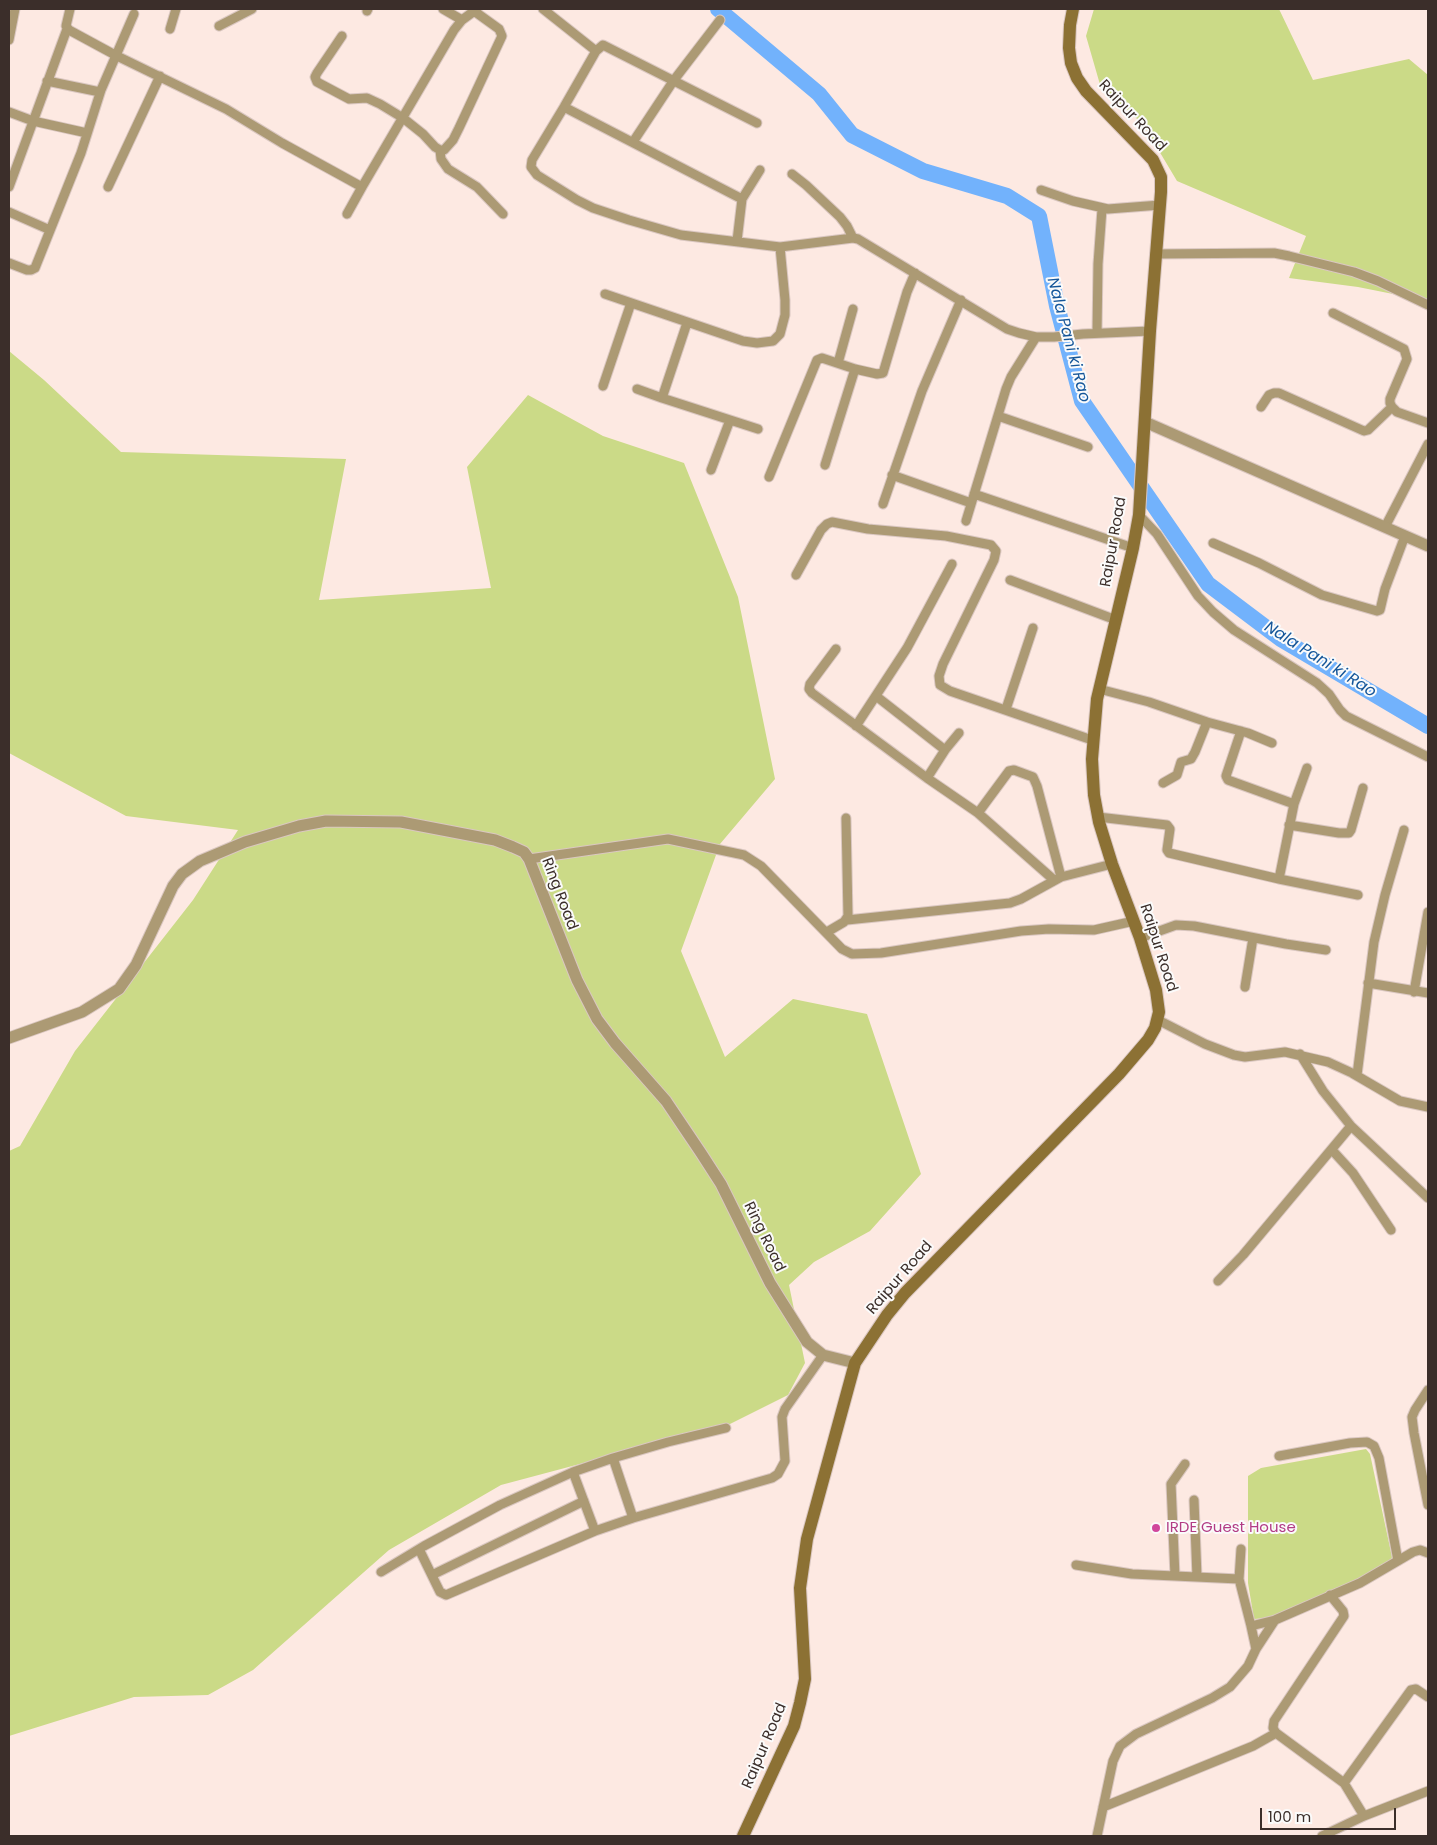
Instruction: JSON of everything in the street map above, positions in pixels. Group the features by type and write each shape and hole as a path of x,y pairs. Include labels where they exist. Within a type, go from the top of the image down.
{"main road":[{"name":"Raipur Road","path":"743,1836 794,1726 800,1703 805,1679 800,1588 807,1539 855,1363 887,1315 905,1293 1119,1074 1148,1040 1158,1020 1159,1003 1140,938 1112,864 1098,817 1094,795 1092,740 1099,689 1133,548 1139,511 1161,177 1153,160 1086,91 1077,78 1071,63 1069,48 1073,9"}],"street":[{"path":"9,40 15,9"},
{"path":"9,187 67,29 70,9"},
{"path":"170,29 176,9"},
{"path":"219,26 252,9"},
{"path":"443,9 462,20"},
{"path":"543,9 596,51"},
{"path":"347,214 449,39 462,20 475,10 499,29 502,36 453,140 448,147 440,150"},
{"path":"9,263 27,270 33,270 81,153 100,92 134,14"},
{"path":"634,142 674,80 720,20"},
{"path":"67,29 117,56 226,109 282,143 362,187"},
{"path":"342,36 317,72 315,77 317,82 349,99 369,98 403,118 440,150 441,158 448,169 472,182 503,214"},
{"path":"757,123 605,45 596,51 532,160 532,170 576,200 606,213 680,235 780,247 853,238 862,240 1007,329 1036,337 1054,338 1096,333 1150,331"},
{"path":"108,187 160,76"},
{"path":"47,81 100,92"},
{"path":"564,107 742,199"},
{"path":"9,112 33,121 87,133"},
{"path":"737,241 742,199 760,170"},
{"path":"792,174 840,217 853,238"},
{"path":"1041,190 1102,209 1112,210 1160,205"},
{"path":"1096,333 1102,209"},
{"path":"9,212 50,230"},
{"path":"605,294 687,323 750,342 767,343 777,339 785,315 780,247"},
{"path":"1155,254 1274,253 1354,272 1378,281 1428,306"},
{"path":"769,477 817,360 822,358 880,375 884,371 907,292 915,273"},
{"path":"883,504 922,391 960,300"},
{"path":"603,386 631,303"},
{"path":"838,363 853,308"},
{"path":"1333,313 1398,346 1406,352 1407,359 1390,399 1392,408 1397,412 1428,423"},
{"path":"662,398 687,323"},
{"path":"966,521 1011,377 1036,337"},
{"path":"825,465 855,369"},
{"path":"637,389 758,430"},
{"path":"1260,407 1269,395 1279,393 1364,431 1368,430 1392,408"},
{"path":"998,416 1088,447"},
{"path":"711,470 730,420"},
{"path":"1145,422 1428,546"},
{"path":"1385,527 1428,444"},
{"path":"892,475 1133,548"},
{"path":"1139,511 1157,534 1198,596 1234,630 1323,688 1346,716 1428,758"},
{"path":"796,575 821,530 832,522 868,529 946,536 991,545 996,555 991,570 943,664 938,680 940,685 950,691 1092,740"},
{"path":"1214,543 1322,595 1377,611 1380,610 1385,589 1405,536"},
{"path":"856,726 907,648 952,564"},
{"path":"1010,580 1116,620"},
{"path":"1006,709 1033,628"},
{"path":"836,649 810,684 812,693 927,778 978,813 1058,879"},
{"path":"1099,689 1149,702 1206,722 1241,731 1272,743"},
{"path":"876,696 945,750"},
{"path":"1163,783 1177,775 1181,762 1191,759 1198,747 1206,722"},
{"path":"1241,731 1226,778 1294,804"},
{"path":"927,778 945,750 960,733"},
{"path":"1280,879 1294,804 1307,768"},
{"path":"978,813 1006,773 1014,770 1030,775 1037,786 1058,879"},
{"path":"1289,826 1349,833 1363,788"},
{"path":"1098,817 1168,825 1170,829 1167,850 1169,853 1358,895"},
{"path":"846,818 849,912 846,920"},
{"name":"Ring Road","path":"9,1038 82,1012 119,989 136,965 173,886 182,874 200,861 246,842 299,826 326,821 402,822 495,840 524,852 530,859 577,980 597,1019 615,1043 666,1101 701,1152 721,1184 778,1297 807,1342 822,1355"},
{"path":"1357,1075 1374,942 1404,830"},
{"path":"530,859 668,839 744,855 752,858 761,866 842,949 852,954 1021,931 1049,929 1094,930 1134,921"},
{"path":"827,932 846,920 1003,904 1021,899 1058,879 1112,864"},
{"path":"1414,992 1428,912"},
{"path":"1140,938 1176,925 1210,928 1253,938 1326,950"},
{"path":"1244,987 1253,938"},
{"path":"1368,983 1428,993"},
{"path":"1158,1020 1205,1044 1234,1055 1245,1057 1278,1052 1300,1054 1328,1062 1357,1075 1400,1101 1428,1107"},
{"path":"1300,1054 1323,1090 1351,1126 1428,1198"},
{"path":"1218,1281 1243,1255 1351,1126"},
{"path":"1332,1150 1358,1180 1391,1230"},
{"path":"419,1549 440,1592 446,1595 595,1531 633,1518 772,1478 778,1474 785,1461 782,1417 784,1409 822,1355 855,1363"},
{"path":"1428,1390 1412,1417 1428,1505"},
{"path":"381,1572 500,1505 573,1472 668,1442 726,1428"},
{"path":"1279,1456 1350,1443 1367,1442 1374,1446 1379,1458 1398,1561"},
{"path":"613,1458 633,1518"},
{"path":"1175,1576 1171,1484 1185,1464"},
{"path":"573,1472 595,1531"},
{"path":"432,1576 584,1500"},
{"path":"1194,1500 1196,1577"},
{"path":"1241,1549 1239,1578 1256,1649"},
{"path":"1251,1626 1275,1620 1360,1583 1413,1552 1420,1550 1428,1553"},
{"path":"1076,1565 1132,1574 1239,1578"},
{"path":"1330,1595 1343,1611 1344,1616 1274,1721 1273,1728 1276,1733 1344,1783 1364,1816"},
{"path":"1097,1836 1113,1761 1120,1746 1136,1734 1204,1702 1230,1687 1248,1666 1256,1649 1275,1620"},
{"path":"1344,1783 1411,1690 1416,1689 1428,1697"},
{"path":"1103,1807 1253,1746 1276,1733"},
{"path":"1322,1836 1364,1816 1428,1791"}],"green space":[{"path":"1094,9 1279,9 1313,80 1409,59 1428,75 1428,301 1358,287 1289,278 1306,236 1177,181 1143,124 1101,88 1086,36"},
{"path":"9,351 44,380 121,452 346,459 319,600 491,588 467,467 528,395 603,436 684,463 738,597 775,779 720,844 681,951 725,1057 793,999 867,1014 921,1174 870,1231 814,1262 789,1285 805,1363 788,1395 730,1424 501,1485 389,1550 253,1670 208,1695 134,1697 9,1736 9,1151 20,1146 75,1051 193,900 238,830 126,816 9,753"},
{"path":"1366,1449 1370,1454 1392,1557 1391,1562 1363,1577 1268,1618 1254,1619 1248,1583 1248,1476 1261,1468"}],"waterway":[{"name":"Nala Pani ki Rao","path":"718,9 819,94 852,135 923,171 1007,196 1039,216 1057,306 1082,401 1208,584 1281,639 1428,726"}],"place":[{"name":"IRDE Guest House","path":"1156,1528"}]}
